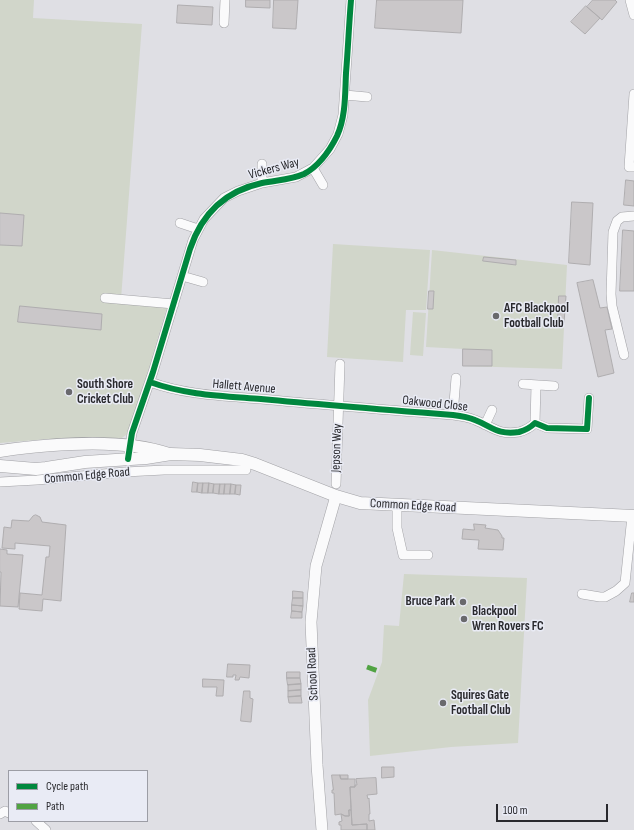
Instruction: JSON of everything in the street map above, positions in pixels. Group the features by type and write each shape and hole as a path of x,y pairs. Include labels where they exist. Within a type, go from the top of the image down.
{"main road":[{"name":"Common Edge Road","path":"0,451 60,445 131,442 171,454"},
{"path":"29,448 28,458 31,462 44,464 70,464"},
{"name":"Common Edge Road","path":"0,466 36,469 70,464 146,458 171,454 200,455 248,462 323,491 336,490 360,503 633,516"}],"street":[{"path":"224,24 226,0"},
{"name":"Vickers Way","path":"128,459 131,442 193,240 204,219 224,198 238,191 262,183 296,177 313,168 330,149 338,134 343,116 351,0"},
{"path":"630,0 634,15"},
{"path":"634,94 629,166 634,167"},
{"path":"345,95 366,96"},
{"path":"262,164 262,183"},
{"path":"313,168 323,185"},
{"path":"624,355 612,306 613,232 617,221 622,217 634,216"},
{"path":"180,223 198,229"},
{"path":"182,276 202,282"},
{"path":"105,298 174,304"},
{"name":"Jepson Way","path":"336,490 340,364"},
{"name":"Oakwood Close","path":"453,415 456,378"},
{"name":"Hallett Avenue","path":"150,382 167,388 189,392 338,406"},
{"path":"523,384 554,386"},
{"path":"536,385 535,423 547,428 587,430 589,398"},
{"name":"Oakwood Close","path":"338,406 466,417 502,433 524,431 535,423"},
{"path":"484,425 492,410"},
{"path":"199,470 200,455"},
{"name":"Common Edge Road","path":"0,482 42,480 118,472 246,470"},
{"name":"School Road","path":"322,830 317,765 311,622 316,566 336,490"},
{"name":"School Road","path":"323,491 329,520"},
{"path":"397,505 397,528 403,555 428,555"},
{"path":"582,594 605,597 616,591 625,583 633,516"},
{"path":"37,822 46,830"}],"shaded area":[{"path":"0,0 34,0 33,18 142,24 121,299 168,304 130,432 119,440 49,439 0,443"},
{"path":"333,244 430,250 426,310 406,310 403,362 327,357"},
{"name":"AFC Blackpool Football Club","path":"432,250 567,265 562,369 463,366 463,349 426,347"},
{"path":"413,312 426,313 423,356 410,355"},
{"path":"404,574 527,578 518,743 451,747 370,756 368,700 382,662 384,625 399,626"}],"building":[{"path":"246,0 270,0 270,8 246,7"},
{"path":"274,0 298,0 296,29 273,28"},
{"path":"377,0 463,0 461,33 375,28"},
{"path":"593,0 615,0 617,2 602,20 587,7"},
{"path":"178,5 213,7 212,25 177,23"},
{"path":"586,6 600,18 585,34 571,22"},
{"path":"626,180 634,181 634,206 624,205"},
{"path":"572,202 593,203 590,265 569,263"},
{"path":"0,213 24,215 22,246 0,245"},
{"path":"623,230 634,231 634,291 620,291"},
{"path":"484,257 516,260 516,265 483,261"},
{"path":"593,280 600,308 607,307 612,329 605,330 614,373 598,377 577,283"},
{"path":"429,291 434,291 433,309 428,309"},
{"path":"559,296 566,296 564,323 558,323"},
{"path":"20,306 102,314 101,330 18,322"},
{"path":"463,349 492,350 492,366 463,366"},
{"path":"193,482 198,483 197,492 192,492"},
{"path":"198,483 203,483 202,493 197,492"},
{"path":"203,483 209,483 208,493 202,493"},
{"path":"209,483 214,484 213,493 208,493"},
{"path":"214,484 220,484 219,494 213,493"},
{"path":"220,484 225,484 224,494 219,494"},
{"path":"225,484 231,484 230,494 224,494"},
{"path":"231,484 236,485 235,494 230,494"},
{"path":"236,485 241,485 240,495 235,494"},
{"path":"36,515 40,517 42,522 66,525 61,601 43,599 42,611 19,609 20,593 42,595 46,557 49,557 50,546 15,543 15,549 2,548 4,527 11,528 12,520 29,521"},
{"path":"474,524 486,525 485,528 498,530 502,538 504,538 503,550 478,549 479,540 462,539 463,529 474,530"},
{"path":"0,549 7,550 7,554 23,555 18,607 0,606"},
{"path":"293,591 303,592 303,598 293,598"},
{"path":"632,593 634,593 634,602 630,602"},
{"path":"293,598 303,598 303,606 292,605"},
{"path":"292,605 303,606 302,612 292,611"},
{"path":"292,611 302,612 302,618 291,618"},
{"path":"228,664 250,665 249,678 240,677 239,680 235,680 236,675 233,675 233,677 227,677"},
{"path":"287,672 300,672 300,678 287,678"},
{"path":"287,678 300,678 301,684 288,685"},
{"path":"203,679 224,680 223,696 216,696 217,687 203,687"},
{"path":"301,684 301,690 288,691 288,685"},
{"path":"301,690 301,696 288,697 288,691"},
{"path":"244,691 250,691 250,698 253,699 251,722 241,721"},
{"path":"301,696 302,703 289,703 288,697"},
{"path":"382,767 394,767 394,777 382,778"},
{"path":"332,775 340,775 341,779 355,779 355,787 350,787 351,810 349,810 349,816 341,814 335,815 334,793 332,793"},
{"path":"340,775 348,775 348,779 341,779"},
{"path":"376,778 377,794 367,795 368,799 369,798 369,821 374,820 375,830 367,830 367,824 352,825 350,787 355,787 355,785 357,785 356,779"},
{"path":"349,810 351,810 352,825 367,824 367,830 341,830 341,825 339,825 339,822 342,821 341,814 349,816"}],"marked path":[{"path":"367,667 378,671"}],"cycle path":[{"path":"128,459 132,433 153,372 190,249 195,236 208,214 226,198 237,192 262,183 294,178 309,171 324,157 337,136 342,121 344,104 351,0"},
{"path":"150,382 177,390 205,394 467,417 496,430 512,433 530,428 535,423 547,428 587,429 589,398"}],"place":[{"name":"AFC Blackpool Football Club","path":"496,316"},
{"name":"South Shore Cricket Club","path":"69,392"},
{"name":"Bruce Park","path":"463,602"},
{"name":"Blackpool Wren Rovers FC","path":"464,619"},
{"name":"Squires Gate Football Club","path":"443,703"}]}
